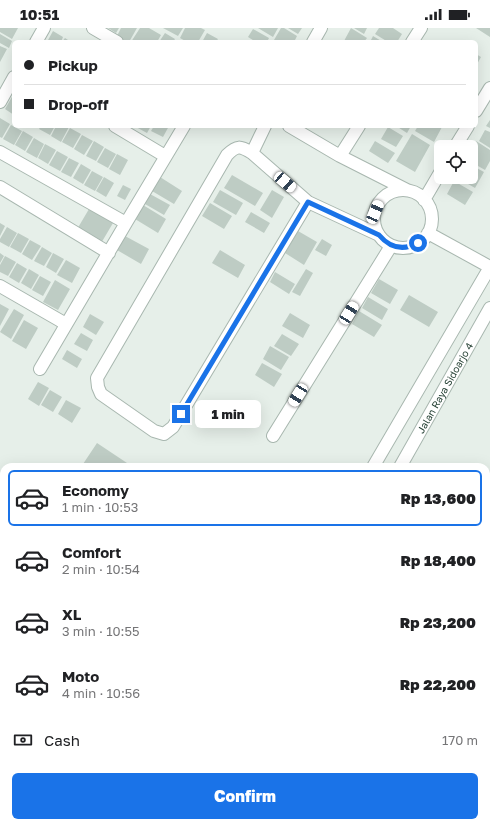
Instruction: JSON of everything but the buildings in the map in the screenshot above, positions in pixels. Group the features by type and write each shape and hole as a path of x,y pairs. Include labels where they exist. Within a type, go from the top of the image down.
{"street":[{"path":"37,40 44,28"},
{"path":"92,28 113,40"},
{"path":"314,40 321,28"},
{"path":"413,40 421,28"},
{"path":"0,102 12,81"},
{"path":"478,109 490,88"},
{"path":"118,128 165,156"},
{"path":"40,369 183,128"},
{"path":"252,153 264,128"},
{"path":"292,128 340,156 413,192 424,200 431,212 428,233 418,243 412,246 405,248 391,246 379,235 374,220 375,212 378,204 390,193 407,190"},
{"path":"340,156 358,128"},
{"path":"459,140 467,128"},
{"path":"308,202 173,427 164,434 154,431 102,394 98,387 96,378 227,155 233,149 238,147 244,148 252,153 308,202 379,235"},
{"path":"0,152 126,223"},
{"path":"424,200 434,183"},
{"path":"0,188 109,253"},
{"path":"375,463 490,267 428,233"},
{"path":"273,436 391,246"},
{"path":"0,286 66,324"},
{"name":"Jalan Raya Sidoarjo 4","path":"402,463 490,308"}],"route":[{"path":"181,414 308,202 379,235 391,246 405,248 418,243"}]}
